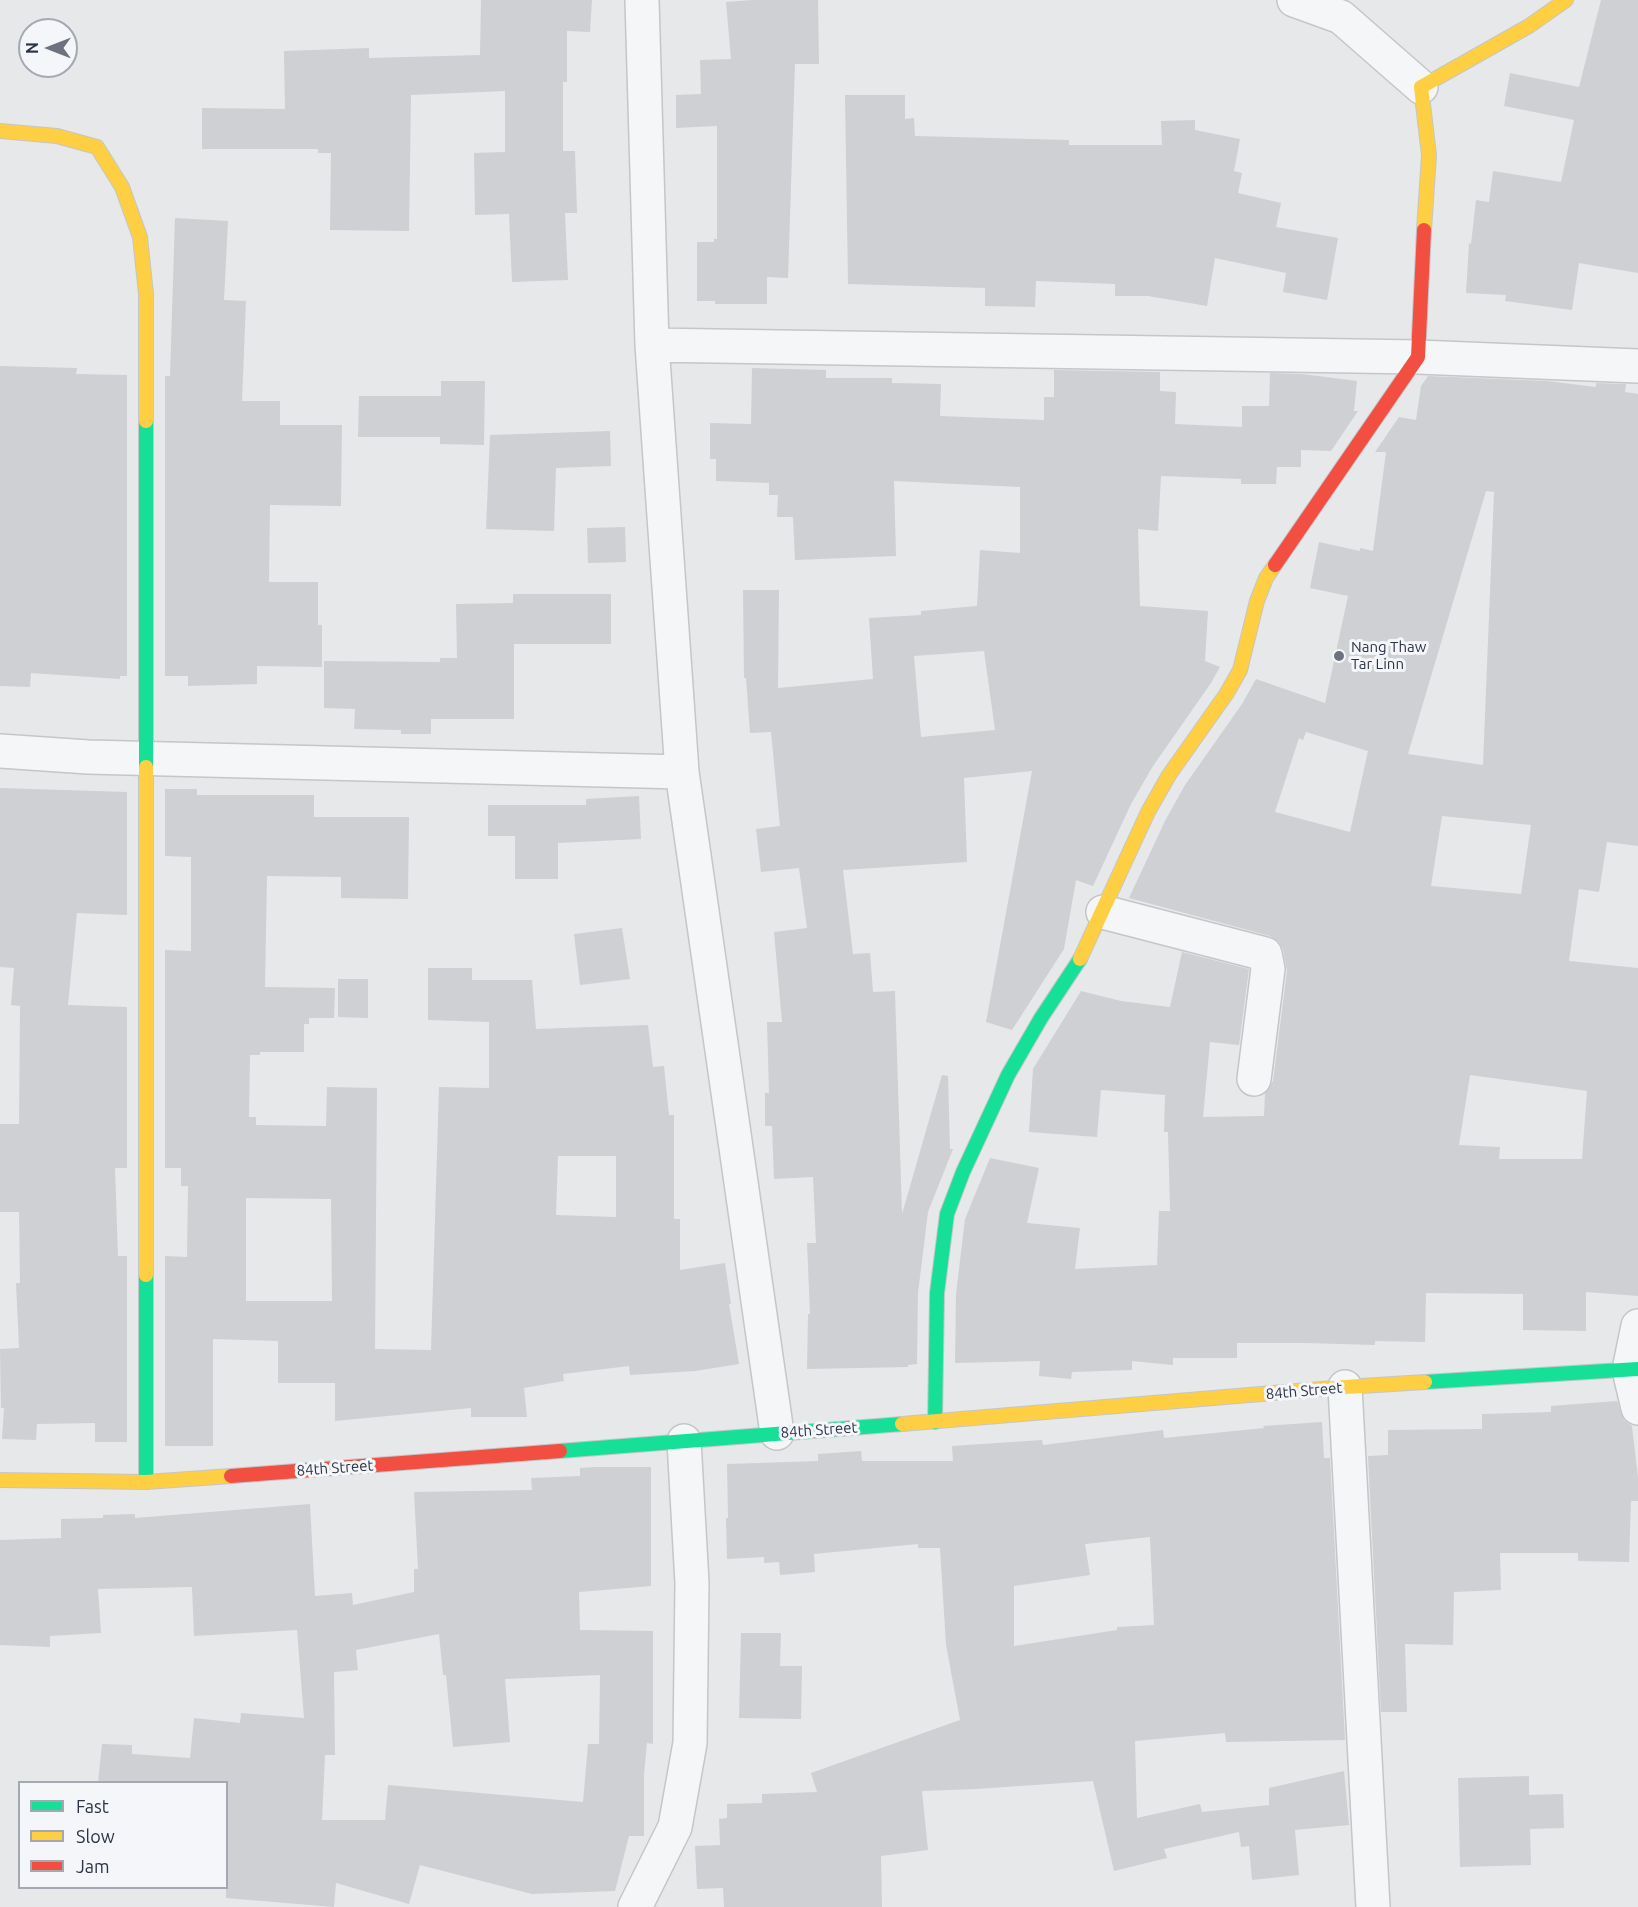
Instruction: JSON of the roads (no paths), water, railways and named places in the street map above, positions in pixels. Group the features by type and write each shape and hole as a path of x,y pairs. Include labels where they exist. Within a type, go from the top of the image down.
{"street":[{"path":"642,0 652,345 682,771 777,1433"},
{"path":"935,1422 937,1293 947,1214 963,1172 1008,1075 1041,1018 1081,957 1148,812 1169,775 1227,693 1240,670 1257,601 1266,578 1418,357 1429,155 1421,87 1341,17 1294,0"},
{"path":"1421,87 1529,26 1566,0"},
{"path":"0,131 57,136 98,147 122,187 140,237 146,294 146,1482"},
{"path":"652,345 1418,357 1638,366"},
{"path":"0,751 88,758 682,771"},
{"path":"1103,912 1265,954 1268,969 1254,1079"},
{"path":"1638,1326 1634,1369 1638,1408"},
{"name":"84th Street","path":"0,1480 146,1482 935,1422 1345,1387 1634,1369"},
{"path":"1345,1387 1373,1907"},
{"path":"635,1907 675,1827 690,1743 692,1583 684,1441"}],"place":[{"name":"Nang Thaw Tar Linn","path":"1339,656"}]}
